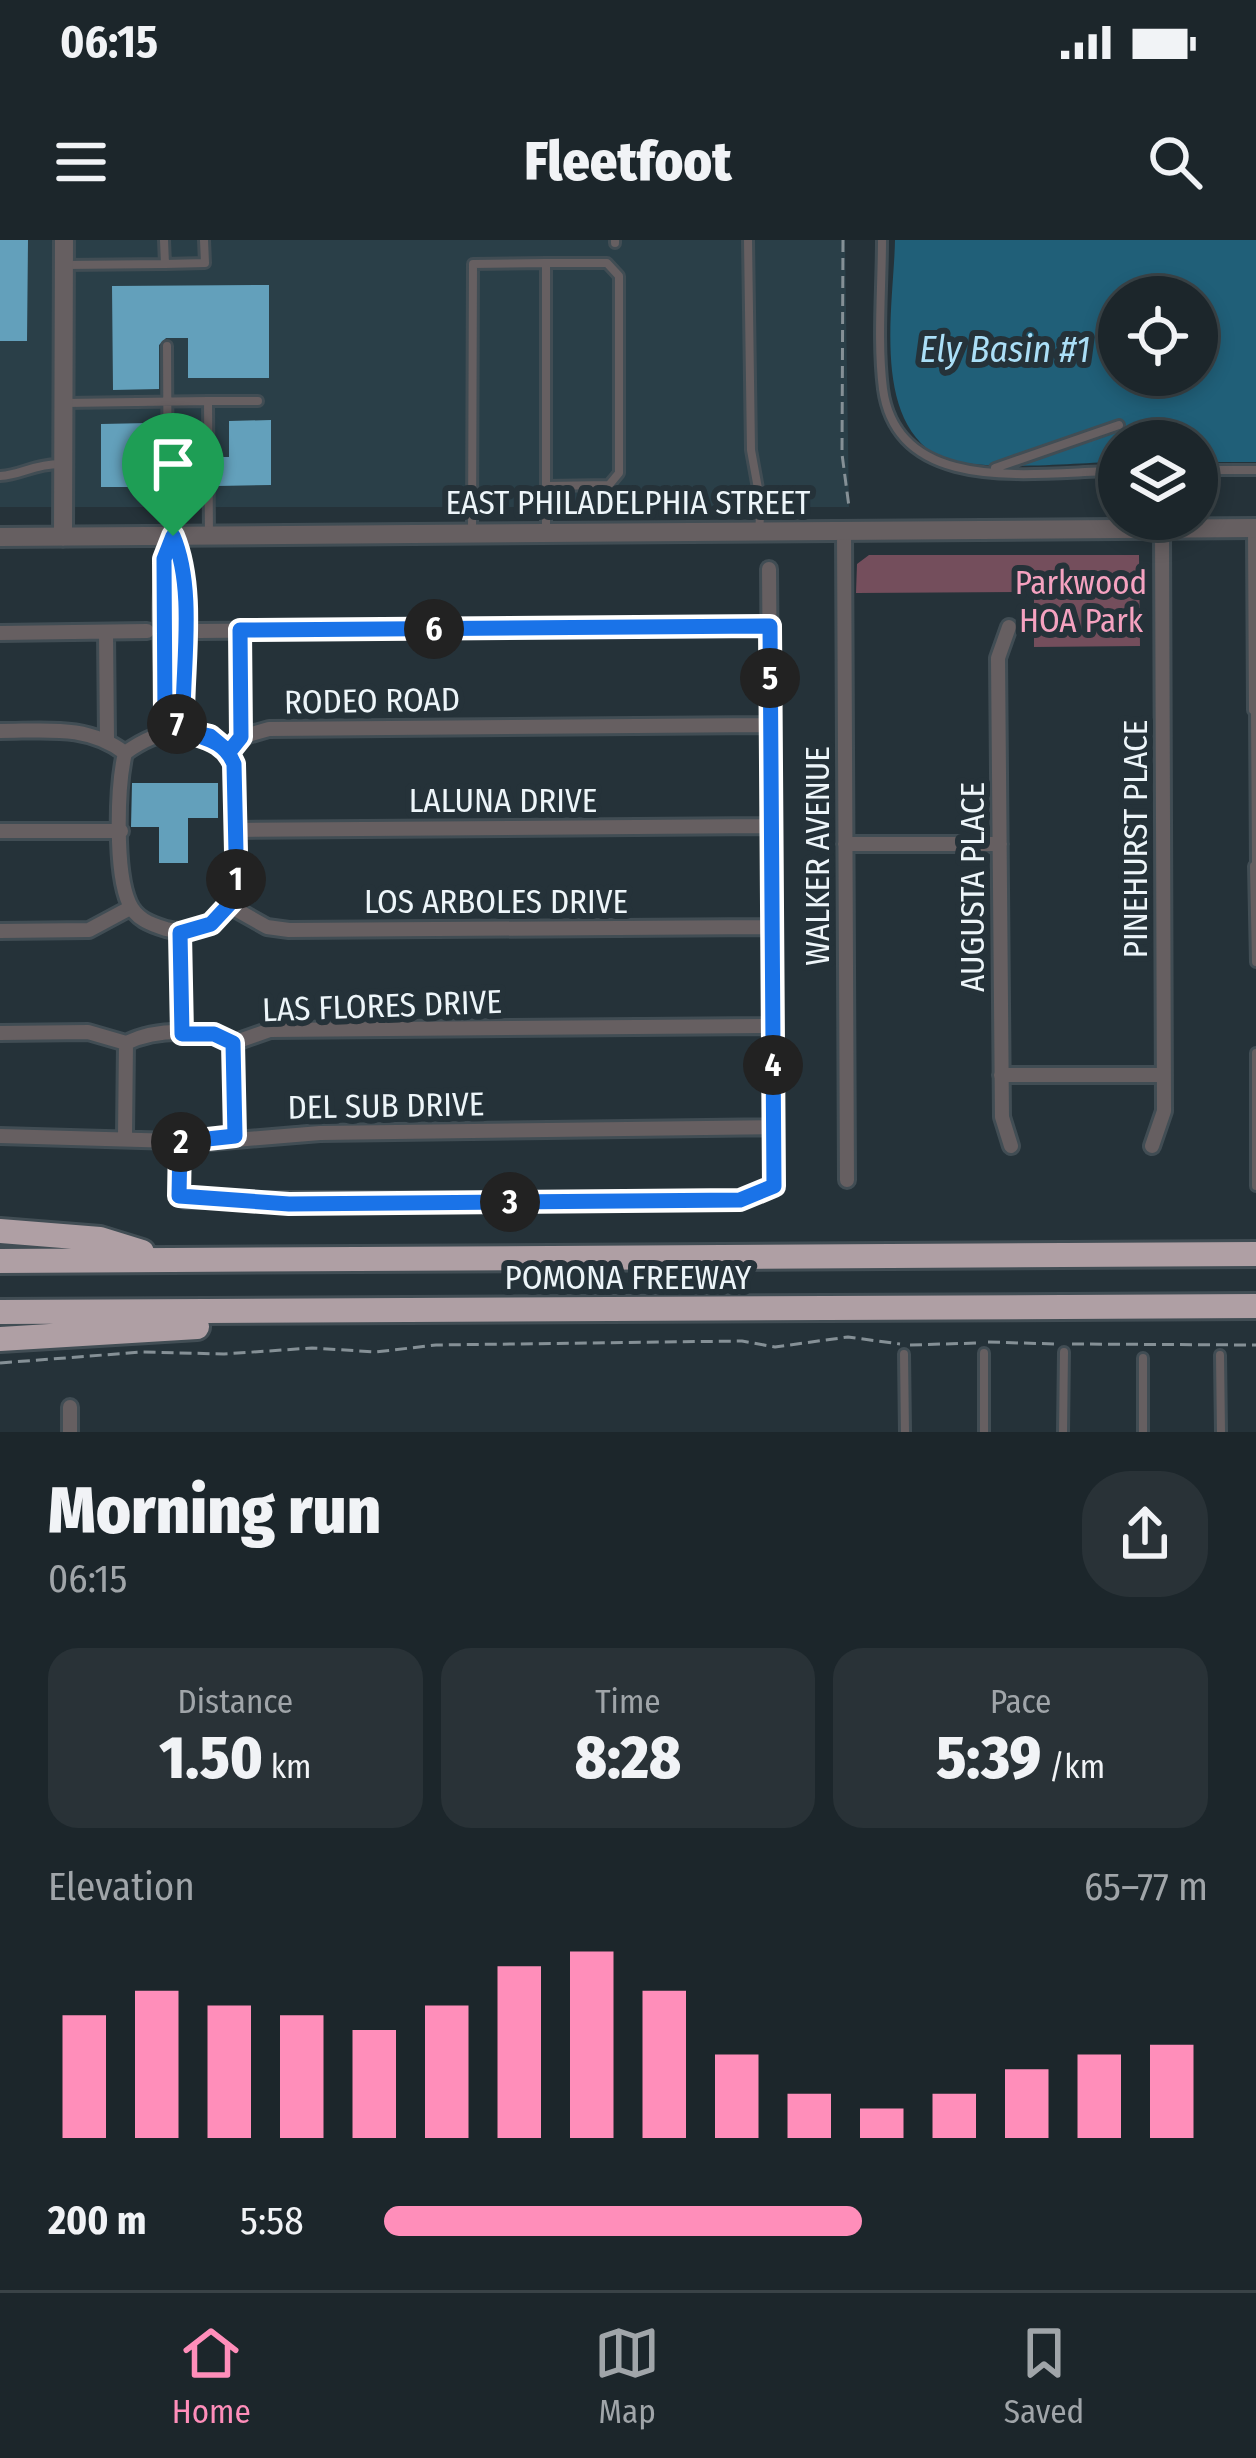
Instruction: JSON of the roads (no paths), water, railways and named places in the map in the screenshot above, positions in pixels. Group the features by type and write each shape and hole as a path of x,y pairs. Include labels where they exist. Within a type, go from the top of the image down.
{"highway":[{"path":"0,1231 100,1239 166,1261"},
{"name":"POMONA FREEWAY","path":"0,1261 1256,1254"},
{"name":"POMONA FREEWAY","path":"0,1312 1256,1306"},
{"path":"0,1339 415,1312"}],"street":[{"path":"63,537 64,240"},
{"name":"EAST PHILADELPHIA STREET","path":"1218,528 1254,528"},
{"name":"EAST PHILADELPHIA STREET","path":"0,537 1098,529"},
{"name":"WALKER AVENUE","path":"844,531 848,1180"},
{"path":"125,753 121,870 130,908 147,923 180,933 211,924 237,896 229,752 210,736 174,728 165,718 164,559 170,536"},
{"name":"PINEHURST PLACE","path":"1152,1146 1164,1112 1162,540"},
{"name":"WALKER AVENUE","path":"180,1142 179,1196 289,1204 740,1200 774,1186 769,569"},
{"path":"199,631 770,626"},
{"name":"AUGUSTA PLACE","path":"1009,627 998,658 1001,1117 1011,1147"},
{"path":"240,630 241,737"},
{"path":"0,632 147,631"},
{"path":"106,632 106,739"},
{"name":"RODEO ROAD","path":"229,752 241,737 269,729 771,725"},
{"path":"125,753 174,728"},
{"path":"0,731 79,731 106,739 125,753"},
{"name":"LALUNA DRIVE","path":"236,830 771,826"},
{"path":"0,831 122,831"},
{"path":"845,844 1000,844"},
{"name":"LOS ARBOLES DRIVE","path":"228,905 266,927 289,930 771,927"},
{"path":"0,931 89,930 130,908"},
{"path":"180,933 182,1034"},
{"name":"LAS FLORES DRIVE","path":"0,1033 88,1032 126,1042 146,1033 214,1034 233,1043 270,1030 773,1026"},
{"path":"125,1136 126,1042"},
{"path":"233,1043 235,1136"},
{"path":"1001,1075 1164,1075"},
{"name":"DEL SUB DRIVE","path":"0,1136 125,1136 180,1142 235,1136 773,1127"},
{"path":"70,1407 70,1432"}],"lane":[{"path":"164,240 165,264"},
{"path":"64,265 205,263 204,240"},
{"path":"748,240 751,450 761,505 759,532"},
{"path":"882,240 887,406 906,440 943,466 986,472 1098,471"},
{"path":"545,263 545,533"},
{"path":"472,534 473,264 607,263 619,276 620,473 609,485 546,486"},
{"path":"167,346 170,536"},
{"path":"208,401 209,536"},
{"path":"63,403 258,401"},
{"path":"986,472 1098,432"},
{"path":"0,476 15,476 29,464 63,464"},
{"path":"1218,470 1256,470"},
{"path":"1254,528 1256,962"},
{"path":"1256,1053 1256,1186"},
{"path":"1063,1432 1064,1352"},
{"path":"984,1353 984,1432"},
{"path":"904,1354 905,1432"},
{"path":"1220,1355 1221,1432"},
{"path":"1143,1358 1143,1432"}],"water":[{"name":"Ely Basin #1","path":"895,240 1256,240 1256,462 1218,462 1218,420 1098,420 1098,463 995,466 949,460 933,453 914,435 901,411 890,324"}],"park label":[{"name":"Parkwood HOA Park","path":"1081,602"}]}
